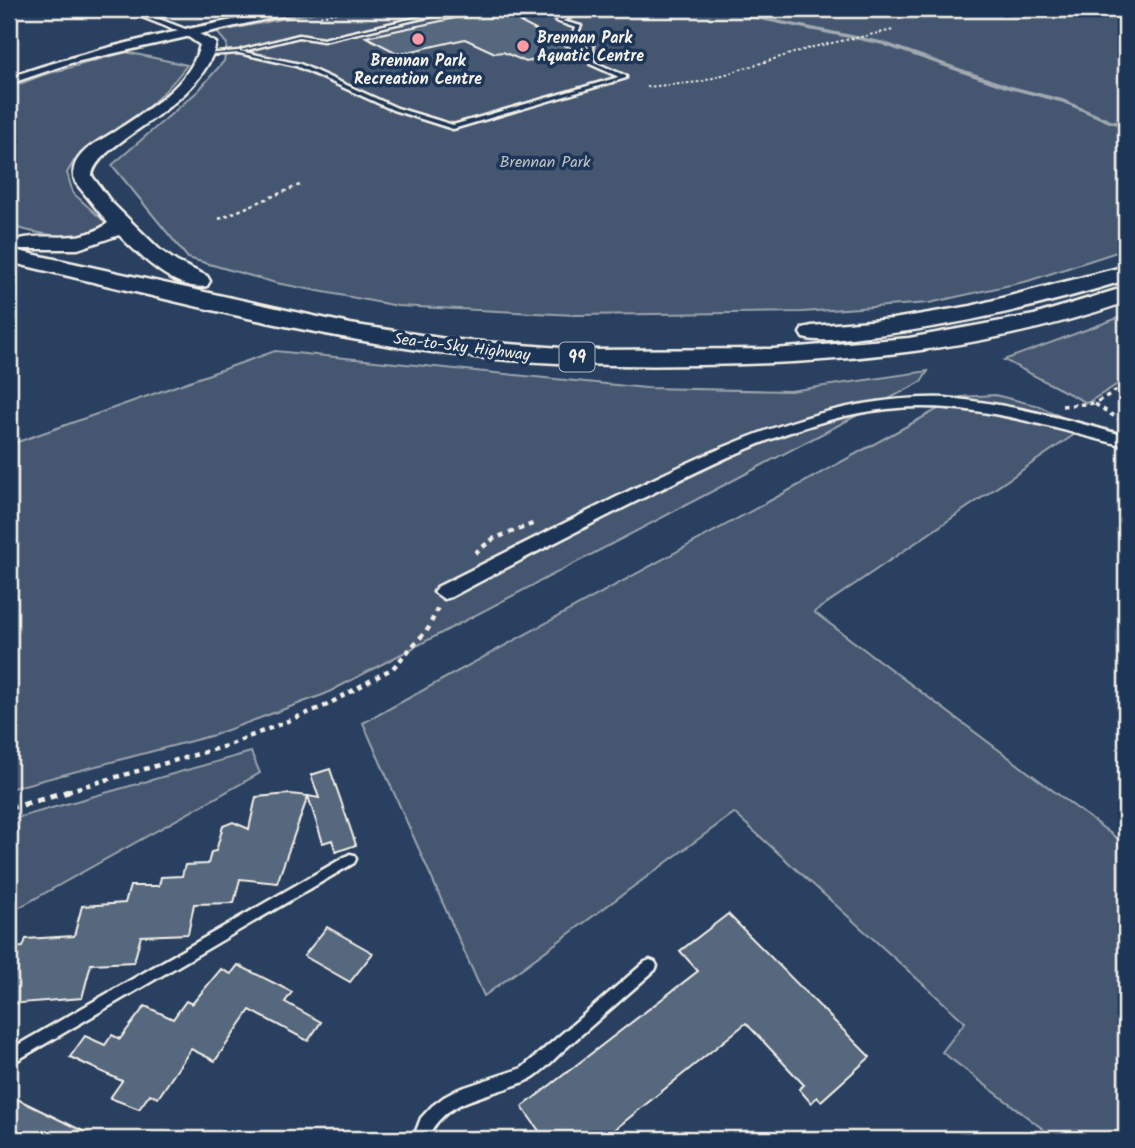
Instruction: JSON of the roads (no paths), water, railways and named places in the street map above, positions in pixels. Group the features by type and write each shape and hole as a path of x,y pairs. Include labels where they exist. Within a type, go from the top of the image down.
{"highway":[{"path":"188,32 208,43 208,54 180,90 90,156 84,165 82,176 86,185 140,244 162,263 199,281"},
{"path":"17,252 94,241 111,233 121,222"},
{"name":"Sea-to-Sky Highway","path":"17,252 199,281 286,301 423,325 555,340 674,340 852,331 964,316 1040,300 1126,273"},
{"name":"Sea-to-Sky Highway","path":"17,252 258,313 401,340 544,356 675,359 869,352 988,334 1065,317 1126,294"}],"street":[{"path":"126,9 188,32"},
{"path":"9,81 58,64 229,22 306,9"},
{"path":"444,592 649,488 777,429 837,411 918,402 1010,410 1126,441"}],"lane":[{"path":"208,54 239,52 299,36 323,40 460,9"},
{"path":"239,52 298,65 395,109 453,127 624,77 592,63 591,46 574,34 579,27 558,21 576,13 564,9"},
{"path":"9,1058 350,859"},
{"path":"420,1139 450,1101 474,1089 507,1082 527,1073 650,966"}],"waterway":[{"path":"730,9 744,15 882,43 1008,87 1063,101 1111,122 1126,124"}],"place":[{"name":"Brennan Park Recreation Centre","path":"418,39"},
{"name":"Brennan Park Aquatic Centre","path":"523,46"}],"park label":[{"name":"Brennan Park","path":"545,161"}]}
